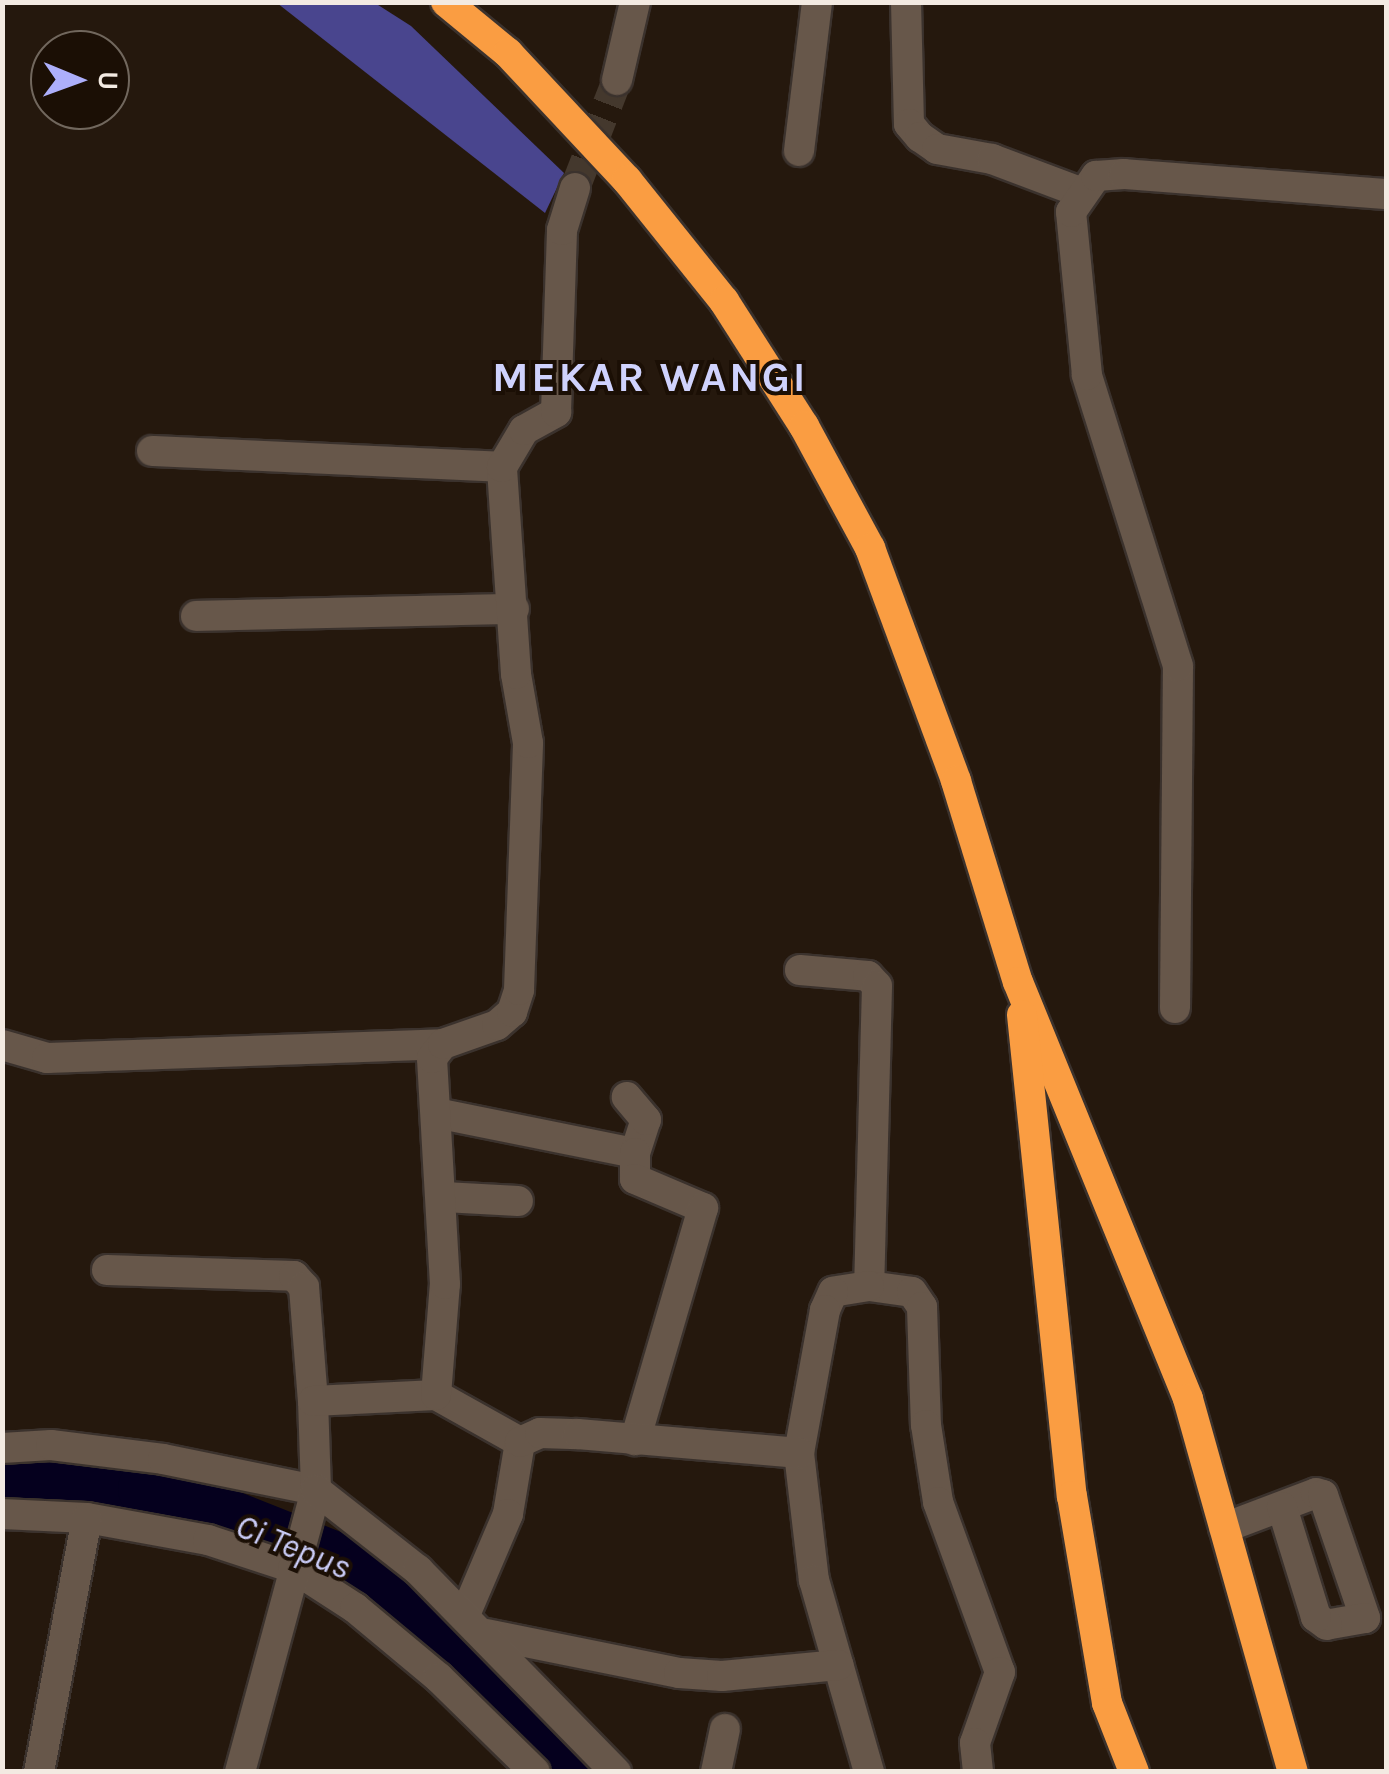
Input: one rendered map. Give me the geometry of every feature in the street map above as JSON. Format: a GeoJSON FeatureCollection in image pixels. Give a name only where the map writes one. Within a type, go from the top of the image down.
{"type":"FeatureCollection","features":[{"type":"Feature","properties":{"kind":"highway"},"geometry":{"type":"LineString","coordinates":[[446,2],[508,53],[627,180],[724,301],[804,426],[870,548],[956,781],[1018,982],[1188,1399],[1293,1772]]}},
{"type":"Feature","properties":{"kind":"highway"},"geometry":{"type":"LineString","coordinates":[[1018,982],[1072,1496],[1107,1703],[1134,1772]]}},
{"type":"Feature","properties":{"kind":"street"},"geometry":{"type":"LineString","coordinates":[[617,80],[635,2]]}},
{"type":"Feature","properties":{"kind":"street"},"geometry":{"type":"LineString","coordinates":[[799,151],[818,2]]}},
{"type":"Feature","properties":{"kind":"street"},"geometry":{"type":"LineString","coordinates":[[906,2],[909,124],[920,137],[938,149],[992,159],[1080,192]]}},
{"type":"Feature","properties":{"kind":"street"},"geometry":{"type":"LineString","coordinates":[[1175,1008],[1178,666],[1087,375],[1071,212],[1080,192],[1096,176],[1124,174],[1386,194]]}},
{"type":"Feature","properties":{"kind":"street"},"geometry":{"type":"LineString","coordinates":[[2,1045],[47,1058],[443,1044],[498,1025],[512,1012],[525,945],[528,743],[502,467],[524,430],[556,412],[562,230],[576,188]]}},
{"type":"Feature","properties":{"kind":"street"},"geometry":{"type":"LineString","coordinates":[[152,451],[502,467]]}},
{"type":"Feature","properties":{"kind":"street"},"geometry":{"type":"LineString","coordinates":[[196,616],[514,609]]}},
{"type":"Feature","properties":{"kind":"street"},"geometry":{"type":"LineString","coordinates":[[800,970],[868,976],[879,994],[869,1286]]}},
{"type":"Feature","properties":{"kind":"street"},"geometry":{"type":"LineString","coordinates":[[436,1395],[444,1197],[432,1058],[443,1044]]}},
{"type":"Feature","properties":{"kind":"street"},"geometry":{"type":"LineString","coordinates":[[627,1096],[646,1120],[635,1153],[635,1179],[704,1208],[635,1440]]}},
{"type":"Feature","properties":{"kind":"street"},"geometry":{"type":"LineString","coordinates":[[436,1113],[635,1153]]}},
{"type":"Feature","properties":{"kind":"street"},"geometry":{"type":"LineString","coordinates":[[444,1197],[518,1201]]}},
{"type":"Feature","properties":{"kind":"street"},"geometry":{"type":"LineString","coordinates":[[107,1270],[294,1276],[304,1288],[314,1496],[240,1772]]}},
{"type":"Feature","properties":{"kind":"street"},"geometry":{"type":"LineString","coordinates":[[869,1772],[814,1580],[799,1453],[824,1310],[834,1292],[869,1286],[912,1292],[922,1307],[926,1425],[938,1502],[1000,1672],[975,1744],[978,1772]]}},
{"type":"Feature","properties":{"kind":"street"},"geometry":{"type":"LineString","coordinates":[[312,1401],[436,1395],[520,1442]]}},
{"type":"Feature","properties":{"kind":"street"},"geometry":{"type":"LineString","coordinates":[[520,1442],[540,1433],[799,1453]]}},
{"type":"Feature","properties":{"kind":"street"},"geometry":{"type":"LineString","coordinates":[[475,1624],[508,1514],[520,1442]]}},
{"type":"Feature","properties":{"kind":"street"},"geometry":{"type":"LineString","coordinates":[[2,1448],[50,1445],[163,1458],[314,1496],[475,1624],[616,1772]]}},
{"type":"Feature","properties":{"kind":"street"},"geometry":{"type":"LineString","coordinates":[[1224,1528],[1282,1507]]}},
{"type":"Feature","properties":{"kind":"street"},"geometry":{"type":"LineString","coordinates":[[2,1514],[87,1518],[296,1559],[397,1642],[535,1772]]}},
{"type":"Feature","properties":{"kind":"street"},"geometry":{"type":"LineString","coordinates":[[39,1772],[87,1518]]}},
{"type":"Feature","properties":{"kind":"street"},"geometry":{"type":"LineString","coordinates":[[475,1624],[679,1673],[722,1676],[838,1665]]}},
{"type":"Feature","properties":{"kind":"street"},"geometry":{"type":"LineString","coordinates":[[716,1772],[725,1730]]}},
{"type":"Feature","properties":{"kind":"shaded area"},"geometry":{"type":"Polygon","coordinates":[[[277,3],[375,3],[411,26],[564,173],[545,213],[277,3]]]}},
{"type":"Feature","properties":{"kind":"waterway","name":"Ci Tepus"},"geometry":{"type":"LineString","coordinates":[[2,1482],[149,1489],[365,1575],[572,1772]]}},
{"type":"Feature","properties":{"kind":"tunnel"},"geometry":{"type":"LineString","coordinates":[[575,188],[617,80]]}},
{"type":"Feature","properties":{"kind":"district","name":"MEKAR WANGI"},"geometry":{"type":"Point","coordinates":[650,377]}}]}
